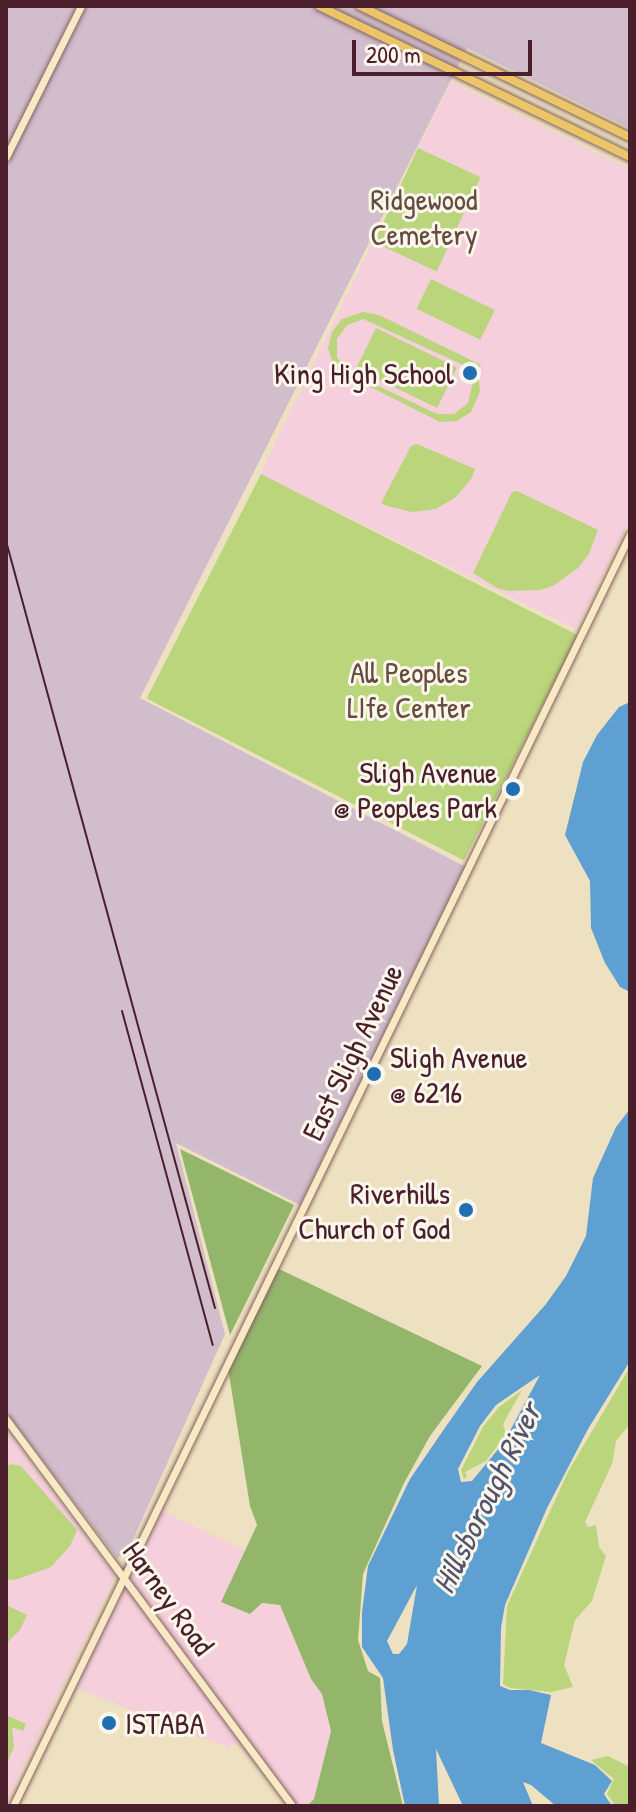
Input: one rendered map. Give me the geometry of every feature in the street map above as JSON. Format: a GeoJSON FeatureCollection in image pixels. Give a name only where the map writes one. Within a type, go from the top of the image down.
{"type":"FeatureCollection","features":[{"type":"Feature","properties":{"kind":"main road"},"geometry":{"type":"LineString","coordinates":[[319,6],[630,157]]}},
{"type":"Feature","properties":{"kind":"main road"},"geometry":{"type":"LineString","coordinates":[[360,6],[630,137]]}},
{"type":"Feature","properties":{"kind":"main road"},"geometry":{"type":"LineString","coordinates":[[599,142],[608,126]]}},
{"type":"Feature","properties":{"kind":"street"},"geometry":{"type":"LineString","coordinates":[[6,157],[81,6]]}},
{"type":"Feature","properties":{"kind":"street","name":"East Sligh Avenue"},"geometry":{"type":"LineString","coordinates":[[13,1806],[630,534]]}},
{"type":"Feature","properties":{"kind":"street","name":"Harney Road"},"geometry":{"type":"LineString","coordinates":[[6,1419],[292,1806]]}},
{"type":"Feature","properties":{"kind":"shaded area"},"geometry":{"type":"Polygon","coordinates":[[[6,6],[630,6],[630,128],[467,48],[140,698],[466,867],[300,1205],[176,1143],[225,1334],[127,1553],[117,1558],[6,1412],[6,6]]]}},
{"type":"Feature","properties":{"kind":"shaded area","name":"King High School"},"geometry":{"type":"Polygon","coordinates":[[[451,82],[630,169],[630,519],[576,629],[260,474],[373,242],[436,270],[480,177],[418,148],[451,82]]]}},
{"type":"Feature","properties":{"kind":"shaded area"},"geometry":{"type":"Polygon","coordinates":[[[6,1430],[115,1576],[6,1804],[6,1430]]]}},
{"type":"Feature","properties":{"kind":"shaded area"},"geometry":{"type":"Polygon","coordinates":[[[161,1510],[245,1551],[221,1602],[280,1605],[311,1679],[322,1694],[331,1731],[314,1799],[307,1806],[296,1806],[127,1577],[161,1510]]]}},
{"type":"Feature","properties":{"kind":"shaded area"},"geometry":{"type":"Polygon","coordinates":[[[124,1584],[276,1790],[237,1743],[228,1748],[78,1689],[69,1698],[124,1584]]]}},
{"type":"Feature","properties":{"kind":"green space","name":"Ridgewood Cemetery"},"geometry":{"type":"Polygon","coordinates":[[[418,148],[481,177],[437,271],[374,242],[418,148]]]}},
{"type":"Feature","properties":{"kind":"green space"},"geometry":{"type":"Polygon","coordinates":[[[431,279],[495,310],[480,340],[417,309],[431,279]]]}},
{"type":"Feature","properties":{"kind":"green space"},"geometry":{"type":"Polygon","coordinates":[[[363,312],[379,315],[481,365],[478,372],[480,392],[471,412],[457,421],[440,422],[335,369],[328,348],[332,332],[342,319],[363,312]],[[363,319],[347,325],[337,339],[337,357],[347,371],[437,414],[454,414],[468,403],[473,382],[461,364],[363,319]]]}},
{"type":"Feature","properties":{"kind":"green space"},"geometry":{"type":"Polygon","coordinates":[[[376,328],[457,367],[437,408],[356,368],[376,328]]]}},
{"type":"Feature","properties":{"kind":"green space"},"geometry":{"type":"Polygon","coordinates":[[[417,444],[475,469],[471,479],[456,497],[436,509],[412,512],[381,503],[411,446],[417,444]]]}},
{"type":"Feature","properties":{"kind":"green space","name":"All Peoples LIfe Center"},"geometry":{"type":"Polygon","coordinates":[[[261,474],[578,636],[464,860],[147,699],[261,474]]]}},
{"type":"Feature","properties":{"kind":"green space"},"geometry":{"type":"Polygon","coordinates":[[[517,491],[598,530],[589,554],[578,568],[553,586],[540,590],[509,591],[497,588],[473,573],[512,492],[517,491]]]}},
{"type":"Feature","properties":{"kind":"green space"},"geometry":{"type":"Polygon","coordinates":[[[180,1149],[294,1205],[230,1335],[180,1149]]]}},
{"type":"Feature","properties":{"kind":"green space"},"geometry":{"type":"Polygon","coordinates":[[[277,1268],[482,1366],[430,1436],[404,1483],[363,1574],[358,1640],[368,1671],[380,1678],[382,1721],[403,1806],[307,1806],[314,1799],[331,1731],[322,1694],[311,1679],[280,1605],[262,1603],[250,1614],[221,1602],[257,1525],[250,1506],[228,1368],[277,1268]]]}},
{"type":"Feature","properties":{"kind":"green space"},"geometry":{"type":"Polygon","coordinates":[[[630,1367],[630,1424],[616,1441],[612,1464],[585,1522],[588,1527],[596,1525],[599,1547],[606,1556],[592,1601],[575,1620],[564,1665],[573,1687],[551,1692],[510,1688],[503,1684],[507,1606],[568,1472],[630,1367]]]}},
{"type":"Feature","properties":{"kind":"green space"},"geometry":{"type":"Polygon","coordinates":[[[522,1390],[503,1424],[506,1434],[486,1461],[465,1472],[467,1477],[464,1479],[461,1470],[483,1427],[499,1407],[522,1390]]]}},
{"type":"Feature","properties":{"kind":"green space"},"geometry":{"type":"Polygon","coordinates":[[[10,1464],[21,1466],[77,1530],[70,1546],[51,1567],[15,1580],[6,1579],[6,1467],[10,1464]]]}},
{"type":"Feature","properties":{"kind":"green space"},"geometry":{"type":"Polygon","coordinates":[[[6,1605],[27,1615],[20,1630],[6,1644],[6,1605]]]}},
{"type":"Feature","properties":{"kind":"green space"},"geometry":{"type":"Polygon","coordinates":[[[6,1715],[26,1724],[23,1731],[12,1727],[14,1747],[6,1765],[6,1715]]]}},
{"type":"Feature","properties":{"kind":"green space"},"geometry":{"type":"Polygon","coordinates":[[[608,1756],[630,1767],[630,1806],[616,1806],[607,1794],[614,1779],[591,1760],[608,1756]]]}},
{"type":"Feature","properties":{"kind":"water"},"geometry":{"type":"Polygon","coordinates":[[[630,702],[630,992],[620,987],[605,963],[591,928],[590,881],[565,835],[583,762],[597,735],[619,707],[630,702]]]}},
{"type":"Feature","properties":{"kind":"water","name":"Hillsborough River"},"geometry":{"type":"Polygon","coordinates":[[[630,1109],[630,1361],[588,1429],[547,1508],[505,1605],[501,1628],[500,1686],[551,1695],[541,1743],[595,1765],[612,1781],[604,1794],[612,1806],[556,1806],[523,1782],[533,1806],[463,1806],[436,1749],[439,1806],[405,1806],[383,1678],[362,1647],[362,1612],[368,1566],[410,1479],[440,1435],[477,1382],[546,1304],[566,1276],[586,1236],[593,1178],[616,1127],[630,1109]],[[540,1375],[496,1405],[480,1426],[458,1469],[461,1482],[472,1481],[504,1442],[540,1375]],[[417,1585],[387,1641],[393,1654],[399,1654],[407,1644],[417,1585]]]}},
{"type":"Feature","properties":{"kind":"railway"},"geometry":{"type":"LineString","coordinates":[[6,541],[215,1308]]}},
{"type":"Feature","properties":{"kind":"railway"},"geometry":{"type":"LineString","coordinates":[[122,1011],[213,1345]]}},
{"type":"Feature","properties":{"kind":"place","name":"King High School"},"geometry":{"type":"Point","coordinates":[470,373]}},
{"type":"Feature","properties":{"kind":"place","name":"Sligh Avenue @ Peoples Park"},"geometry":{"type":"Point","coordinates":[513,789]}},
{"type":"Feature","properties":{"kind":"place","name":"Sligh Avenue @ 6216"},"geometry":{"type":"Point","coordinates":[374,1074]}},
{"type":"Feature","properties":{"kind":"place","name":"Riverhills Church of God"},"geometry":{"type":"Point","coordinates":[466,1210]}},
{"type":"Feature","properties":{"kind":"place","name":"ISTABA"},"geometry":{"type":"Point","coordinates":[109,1723]}}]}
